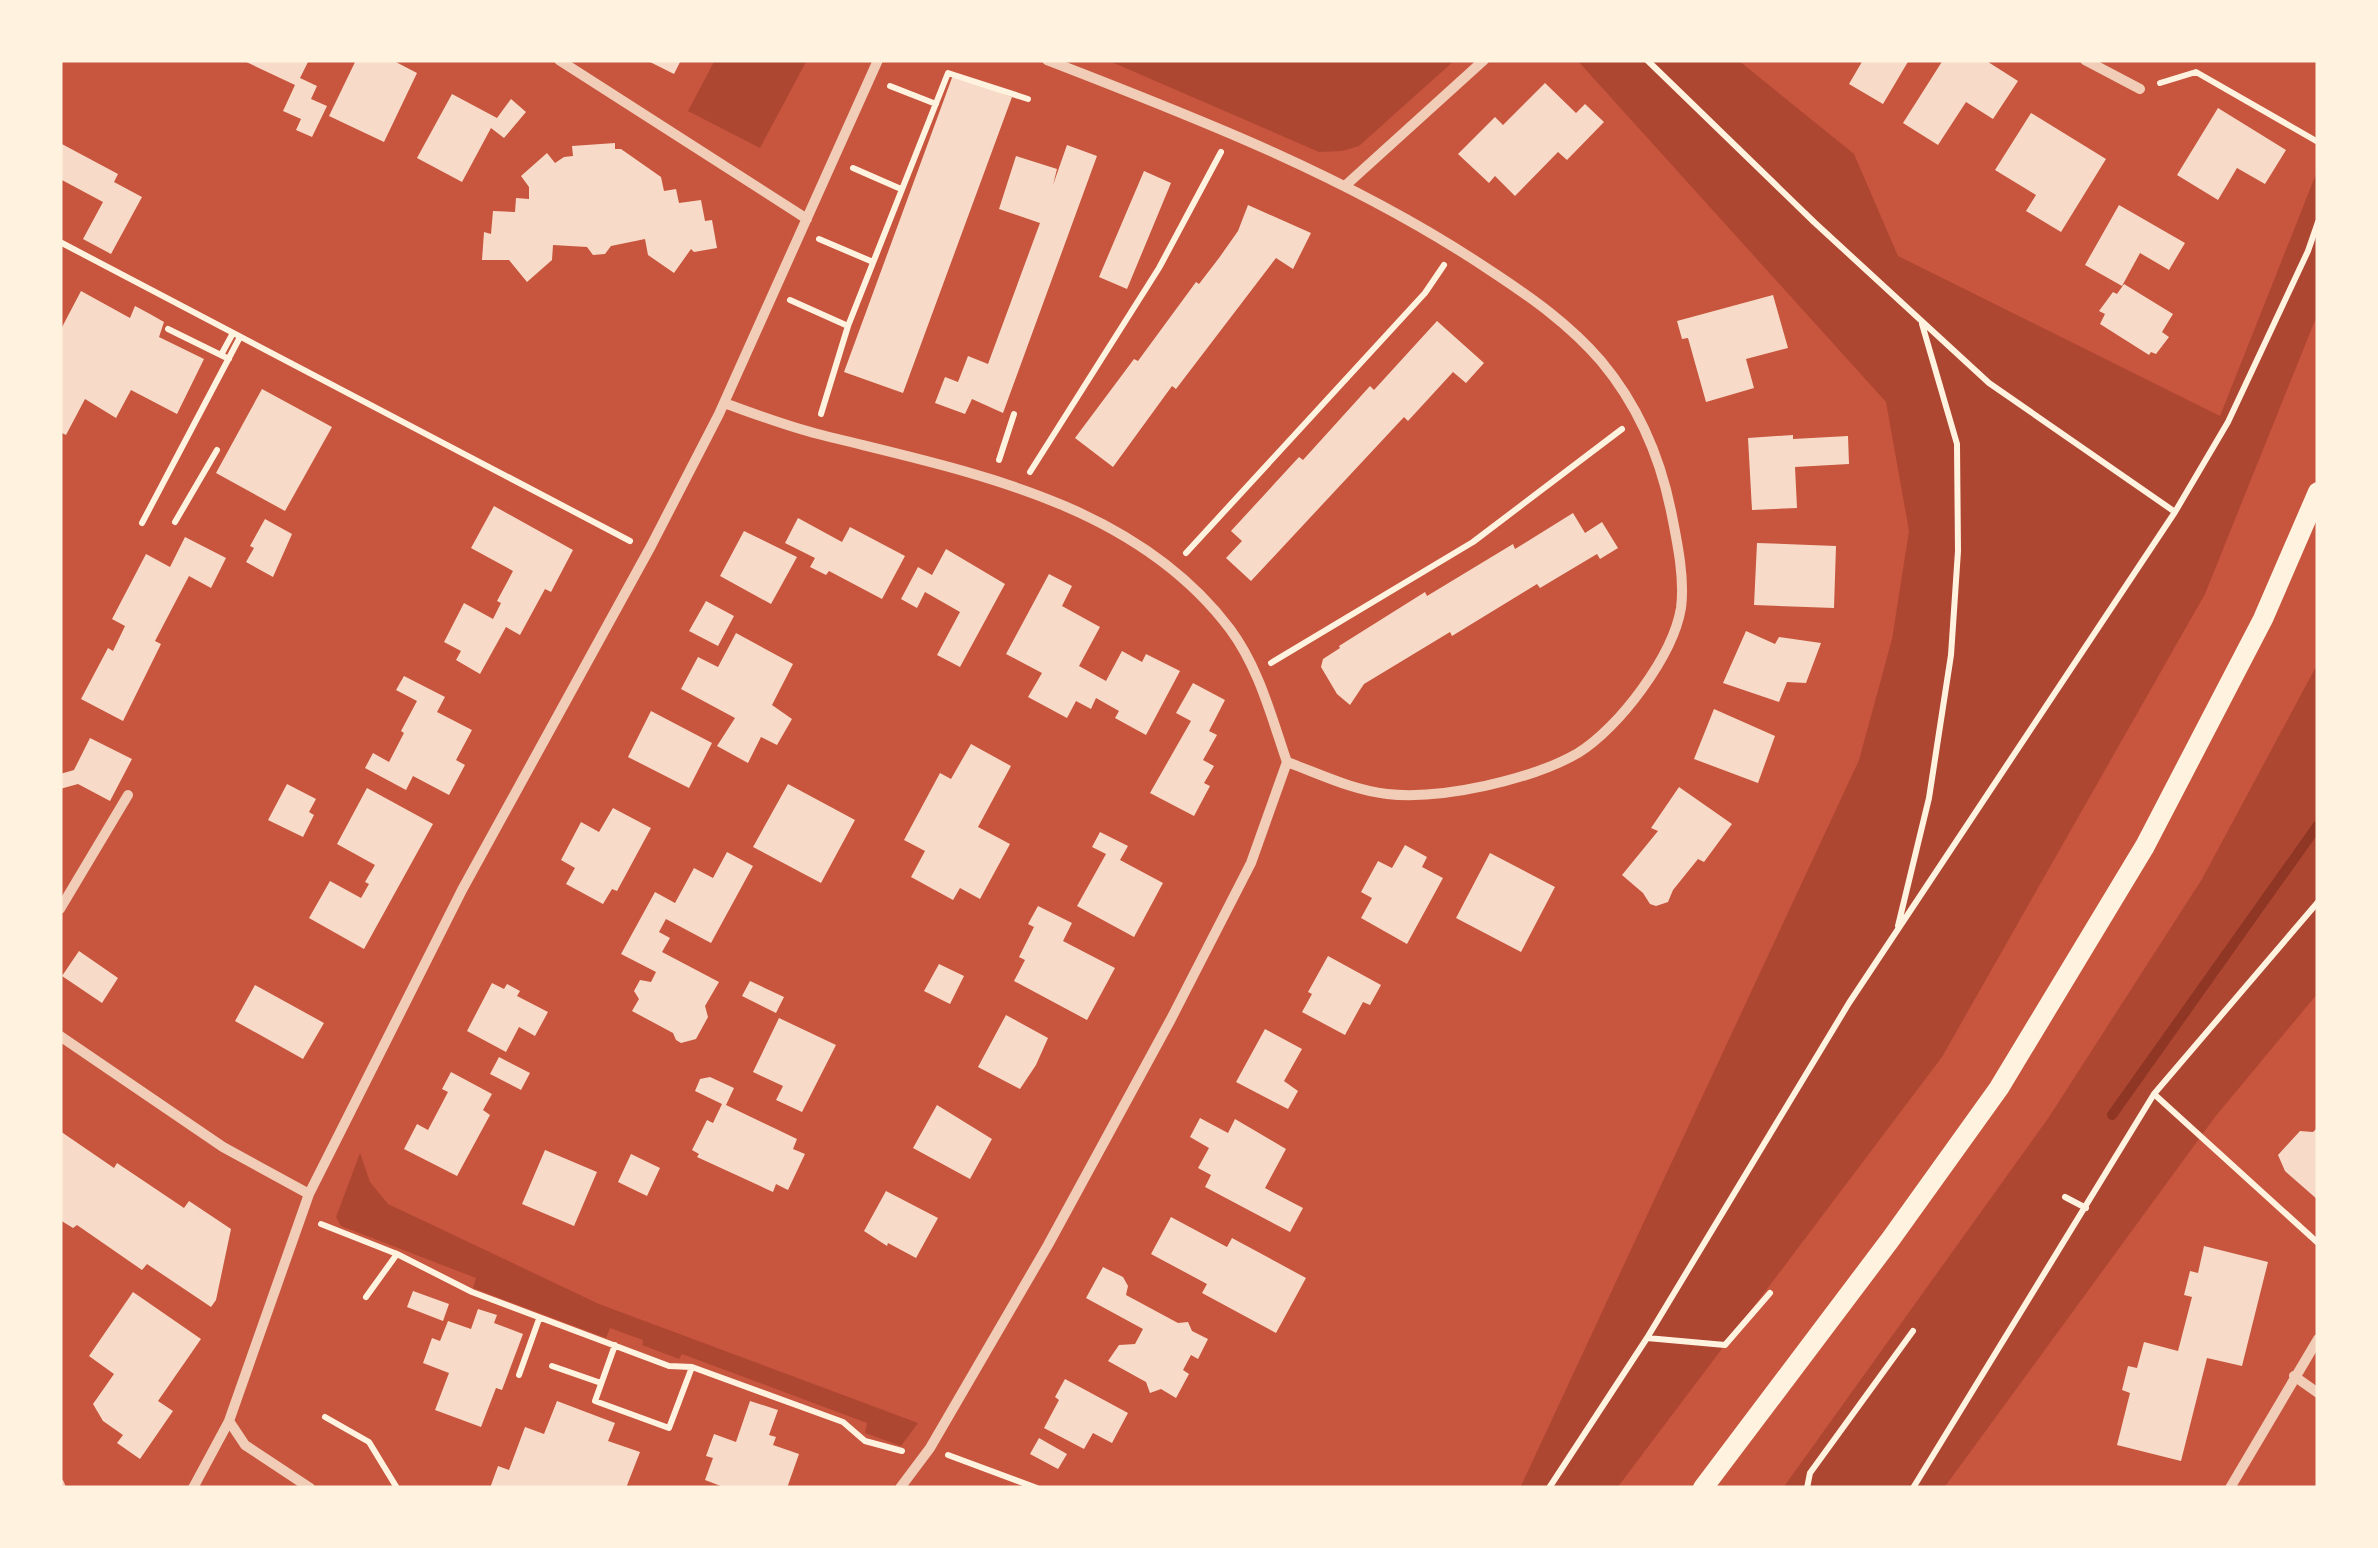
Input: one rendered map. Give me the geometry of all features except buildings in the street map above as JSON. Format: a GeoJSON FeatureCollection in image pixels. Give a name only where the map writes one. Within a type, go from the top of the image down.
{"type":"FeatureCollection","features":[{"type":"Feature","properties":{"kind":"main road"},"geometry":{"type":"LineString","coordinates":[[1704,1488],[1999,1088],[2144,846],[2263,619],[2318,492]]}},
{"type":"Feature","properties":{"kind":"street"},"geometry":{"type":"LineString","coordinates":[[559,60],[806,220]]}},
{"type":"Feature","properties":{"kind":"street"},"geometry":{"type":"LineString","coordinates":[[194,1488],[230,1421],[309,1194],[462,890],[724,403],[878,60]]}},
{"type":"Feature","properties":{"kind":"street"},"geometry":{"type":"LineString","coordinates":[[1047,60],[1231,134],[1346,186],[1456,248],[1558,316],[1603,364],[1639,416],[1664,479],[1678,546],[1681,608],[1664,661],[1626,710],[1579,752],[1527,774],[1479,788],[1392,795],[1360,790],[1287,762]]}},
{"type":"Feature","properties":{"kind":"street"},"geometry":{"type":"LineString","coordinates":[[1346,186],[1484,60]]}},
{"type":"Feature","properties":{"kind":"street"},"geometry":{"type":"LineString","coordinates":[[2086,60],[2140,89]]}},
{"type":"Feature","properties":{"kind":"street"},"geometry":{"type":"LineString","coordinates":[[724,403],[814,434],[905,454],[992,480],[1111,526],[1173,570],[1229,628],[1256,672],[1287,762],[1251,863],[1171,1019],[1048,1245],[930,1448],[900,1488]]}},
{"type":"Feature","properties":{"kind":"street"},"geometry":{"type":"LineString","coordinates":[[60,909],[128,795]]}},
{"type":"Feature","properties":{"kind":"street"},"geometry":{"type":"LineString","coordinates":[[60,1036],[223,1147],[309,1194]]}},
{"type":"Feature","properties":{"kind":"street"},"geometry":{"type":"LineString","coordinates":[[2230,1488],[2318,1339]]}},
{"type":"Feature","properties":{"kind":"street"},"geometry":{"type":"LineString","coordinates":[[2294,1376],[2318,1393]]}},
{"type":"Feature","properties":{"kind":"street"},"geometry":{"type":"LineString","coordinates":[[230,1421],[246,1445],[310,1488]]}},
{"type":"Feature","properties":{"kind":"path"},"geometry":{"type":"LineString","coordinates":[[1647,60],[1989,383],[2175,512]]}},
{"type":"Feature","properties":{"kind":"path"},"geometry":{"type":"LineString","coordinates":[[2140,89],[2196,72],[2318,142]]}},
{"type":"Feature","properties":{"kind":"path"},"geometry":{"type":"LineString","coordinates":[[814,434],[848,326],[948,73],[1028,99]]}},
{"type":"Feature","properties":{"kind":"path"},"geometry":{"type":"LineString","coordinates":[[900,90],[936,104]]}},
{"type":"Feature","properties":{"kind":"path"},"geometry":{"type":"LineString","coordinates":[[1020,489],[1159,268],[1231,134]]}},
{"type":"Feature","properties":{"kind":"path"},"geometry":{"type":"LineString","coordinates":[[834,160],[902,190]]}},
{"type":"Feature","properties":{"kind":"path"},"geometry":{"type":"LineString","coordinates":[[1549,1488],[1648,1338],[1849,1003],[2175,512],[2228,422],[2318,222]]}},
{"type":"Feature","properties":{"kind":"path"},"geometry":{"type":"LineString","coordinates":[[801,231],[873,262]]}},
{"type":"Feature","properties":{"kind":"path"},"geometry":{"type":"LineString","coordinates":[[61,241],[624,540],[650,546]]}},
{"type":"Feature","properties":{"kind":"path"},"geometry":{"type":"LineString","coordinates":[[1173,570],[1425,293],[1456,248]]}},
{"type":"Feature","properties":{"kind":"path"},"geometry":{"type":"LineString","coordinates":[[773,293],[848,326]]}},
{"type":"Feature","properties":{"kind":"path"},"geometry":{"type":"LineString","coordinates":[[1896,932],[1929,798],[1951,655],[1958,552],[1956,444],[1920,320]]}},
{"type":"Feature","properties":{"kind":"path"},"geometry":{"type":"LineString","coordinates":[[168,329],[225,357]]}},
{"type":"Feature","properties":{"kind":"path"},"geometry":{"type":"LineString","coordinates":[[142,523],[236,335]]}},
{"type":"Feature","properties":{"kind":"path"},"geometry":{"type":"LineString","coordinates":[[992,480],[1014,414]]}},
{"type":"Feature","properties":{"kind":"path"},"geometry":{"type":"LineString","coordinates":[[1256,672],[1473,542],[1639,416]]}},
{"type":"Feature","properties":{"kind":"path"},"geometry":{"type":"LineString","coordinates":[[175,522],[217,450]]}},
{"type":"Feature","properties":{"kind":"path"},"geometry":{"type":"LineString","coordinates":[[1913,1488],[2154,1094],[2318,902]]}},
{"type":"Feature","properties":{"kind":"path"},"geometry":{"type":"LineString","coordinates":[[2154,1094],[2318,1243]]}},
{"type":"Feature","properties":{"kind":"path"},"geometry":{"type":"LineString","coordinates":[[2065,1196],[2086,1208]]}},
{"type":"Feature","properties":{"kind":"path"},"geometry":{"type":"LineString","coordinates":[[302,1216],[398,1254],[472,1292],[538,1319],[669,1366],[692,1368],[842,1422],[865,1441],[898,1452],[930,1448],[1037,1488]]}},
{"type":"Feature","properties":{"kind":"path"},"geometry":{"type":"LineString","coordinates":[[366,1297],[398,1254]]}},
{"type":"Feature","properties":{"kind":"path"},"geometry":{"type":"LineString","coordinates":[[1648,1338],[1724,1345],[1770,1292]]}},
{"type":"Feature","properties":{"kind":"path"},"geometry":{"type":"LineString","coordinates":[[519,1374],[538,1319]]}},
{"type":"Feature","properties":{"kind":"path"},"geometry":{"type":"LineString","coordinates":[[1807,1488],[1810,1474],[1912,1330]]}},
{"type":"Feature","properties":{"kind":"path"},"geometry":{"type":"LineString","coordinates":[[615,1345],[595,1401],[669,1428],[692,1368]]}},
{"type":"Feature","properties":{"kind":"path"},"geometry":{"type":"LineString","coordinates":[[552,1366],[601,1383]]}},
{"type":"Feature","properties":{"kind":"path"},"geometry":{"type":"LineString","coordinates":[[325,1417],[370,1442],[397,1488]]}},
{"type":"Feature","properties":{"kind":"shaded area"},"geometry":{"type":"Polygon","coordinates":[[[715,60],[807,60],[760,148],[688,111],[715,60]]]}},
{"type":"Feature","properties":{"kind":"shaded area"},"geometry":{"type":"Polygon","coordinates":[[[1107,60],[1455,60],[1359,146],[1319,152],[1107,60]]]}},
{"type":"Feature","properties":{"kind":"shaded area"},"geometry":{"type":"Polygon","coordinates":[[[1577,60],[1738,60],[1854,154],[1898,256],[2220,416],[2318,169],[2318,313],[2205,594],[1942,1057],[1617,1488],[1520,1488],[1859,760],[1892,639],[1909,531],[1886,402],[1577,60]]]}},
{"type":"Feature","properties":{"kind":"shaded area"},"geometry":{"type":"Polygon","coordinates":[[[2318,663],[2318,993],[2215,1117],[1944,1488],[1783,1488],[2049,1117],[2202,879],[2318,663]]]}},
{"type":"Feature","properties":{"kind":"shaded area"},"geometry":{"type":"Polygon","coordinates":[[[360,1153],[370,1182],[388,1204],[599,1304],[918,1423],[901,1446],[865,1433],[867,1423],[682,1354],[679,1359],[610,1328],[606,1338],[473,1288],[476,1278],[341,1226],[336,1217],[360,1153]]]}},
{"type":"Feature","properties":{"kind":"waterway"},"geometry":{"type":"LineString","coordinates":[[2112,1115],[2318,825]]}}]}
